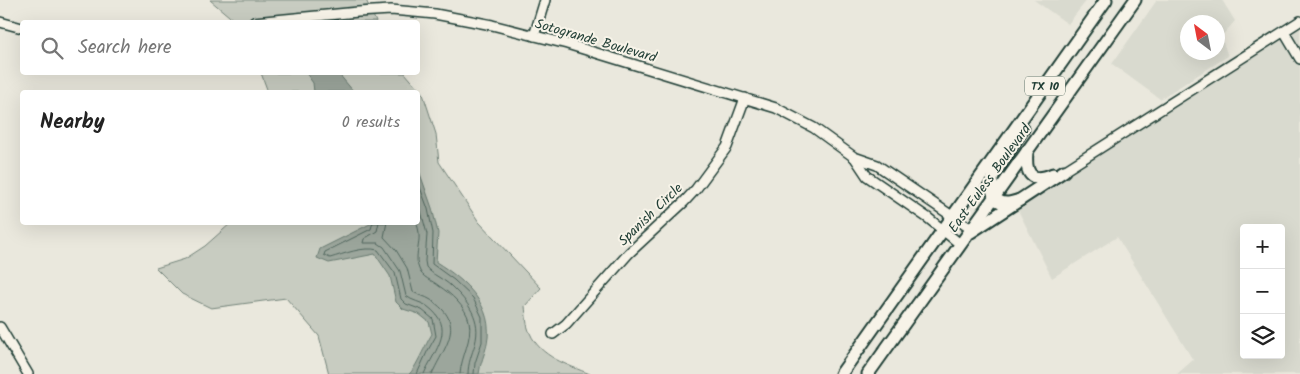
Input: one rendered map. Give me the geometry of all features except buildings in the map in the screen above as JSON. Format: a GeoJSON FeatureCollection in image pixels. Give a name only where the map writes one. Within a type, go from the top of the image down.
{"type":"FeatureCollection","features":[{"type":"Feature","properties":{"kind":"main road","name":"East Euless Boulevard"},"geometry":{"type":"LineString","coordinates":[[841,374],[1106,0]]}},
{"type":"Feature","properties":{"kind":"main road","name":"East Euless Boulevard"},"geometry":{"type":"LineString","coordinates":[[868,374],[1133,1]]}},
{"type":"Feature","properties":{"kind":"main road"},"geometry":{"type":"LineString","coordinates":[[1020,200],[1006,204],[994,196],[991,184],[993,176],[1024,128],[1035,100]]}},
{"type":"Feature","properties":{"kind":"main road"},"geometry":{"type":"LineString","coordinates":[[1027,150],[1026,169],[1031,176],[1044,178],[1064,171]]}},
{"type":"Feature","properties":{"kind":"main road"},"geometry":{"type":"LineString","coordinates":[[965,236],[1064,171]]}},
{"type":"Feature","properties":{"kind":"street"},"geometry":{"type":"LineString","coordinates":[[534,36],[545,0]]}},
{"type":"Feature","properties":{"kind":"street","name":"Sotogrande Boulevard"},"geometry":{"type":"LineString","coordinates":[[278,20],[391,10],[428,13],[494,25],[567,44],[745,98],[776,108],[814,128],[854,157],[877,165],[952,216],[965,236]]}},
{"type":"Feature","properties":{"kind":"street"},"geometry":{"type":"LineString","coordinates":[[1064,171],[1300,21]]}},
{"type":"Feature","properties":{"kind":"street"},"geometry":{"type":"LineString","coordinates":[[0,22],[20,27]]}},
{"type":"Feature","properties":{"kind":"street"},"geometry":{"type":"LineString","coordinates":[[1284,32],[1300,59]]}},
{"type":"Feature","properties":{"kind":"street","name":"Spanish Circle"},"geometry":{"type":"LineString","coordinates":[[553,334],[566,324],[628,253],[696,189],[727,147],[745,98]]}},
{"type":"Feature","properties":{"kind":"street","name":"Sotogrande Boulevard"},"geometry":{"type":"LineString","coordinates":[[854,157],[868,176],[943,230],[965,236]]}},
{"type":"Feature","properties":{"kind":"street"},"geometry":{"type":"LineString","coordinates":[[0,327],[28,374]]}},
{"type":"Feature","properties":{"kind":"shaded area"},"geometry":{"type":"Polygon","coordinates":[[[210,0],[366,0],[375,20],[234,20],[210,0]]]}},
{"type":"Feature","properties":{"kind":"shaded area"},"geometry":{"type":"Polygon","coordinates":[[[1034,0],[1087,0],[1068,24],[1034,0]]]}},
{"type":"Feature","properties":{"kind":"shaded area"},"geometry":{"type":"Polygon","coordinates":[[[1157,0],[1222,0],[1235,21],[1225,32],[1225,15],[1180,15],[1180,60],[1222,60],[1160,99],[1112,64],[1157,0]]]}},
{"type":"Feature","properties":{"kind":"shaded area"},"geometry":{"type":"Polygon","coordinates":[[[1300,27],[1300,374],[1177,374],[1193,360],[1117,237],[1052,278],[1017,208],[1300,27]]]}},
{"type":"Feature","properties":{"kind":"shaded area"},"geometry":{"type":"Polygon","coordinates":[[[262,75],[407,75],[420,90],[267,90],[262,75]]]}},
{"type":"Feature","properties":{"kind":"shaded area"},"geometry":{"type":"Polygon","coordinates":[[[420,90],[423,94],[436,134],[439,162],[479,222],[541,288],[525,306],[526,320],[530,333],[540,348],[548,354],[590,374],[329,374],[319,336],[286,298],[211,308],[182,294],[156,268],[185,259],[205,246],[229,225],[420,225],[420,90]]]}},
{"type":"Feature","properties":{"kind":"water"},"geometry":{"type":"Polygon","coordinates":[[[307,75],[340,75],[352,90],[314,90],[313,83],[307,75]]]}},
{"type":"Feature","properties":{"kind":"water"},"geometry":{"type":"Polygon","coordinates":[[[420,174],[432,208],[438,233],[436,262],[467,286],[482,306],[486,318],[488,330],[487,344],[479,374],[409,374],[432,334],[429,322],[419,314],[403,309],[396,302],[390,276],[375,254],[329,263],[317,258],[320,249],[368,225],[420,225],[420,174]]]}}]}
